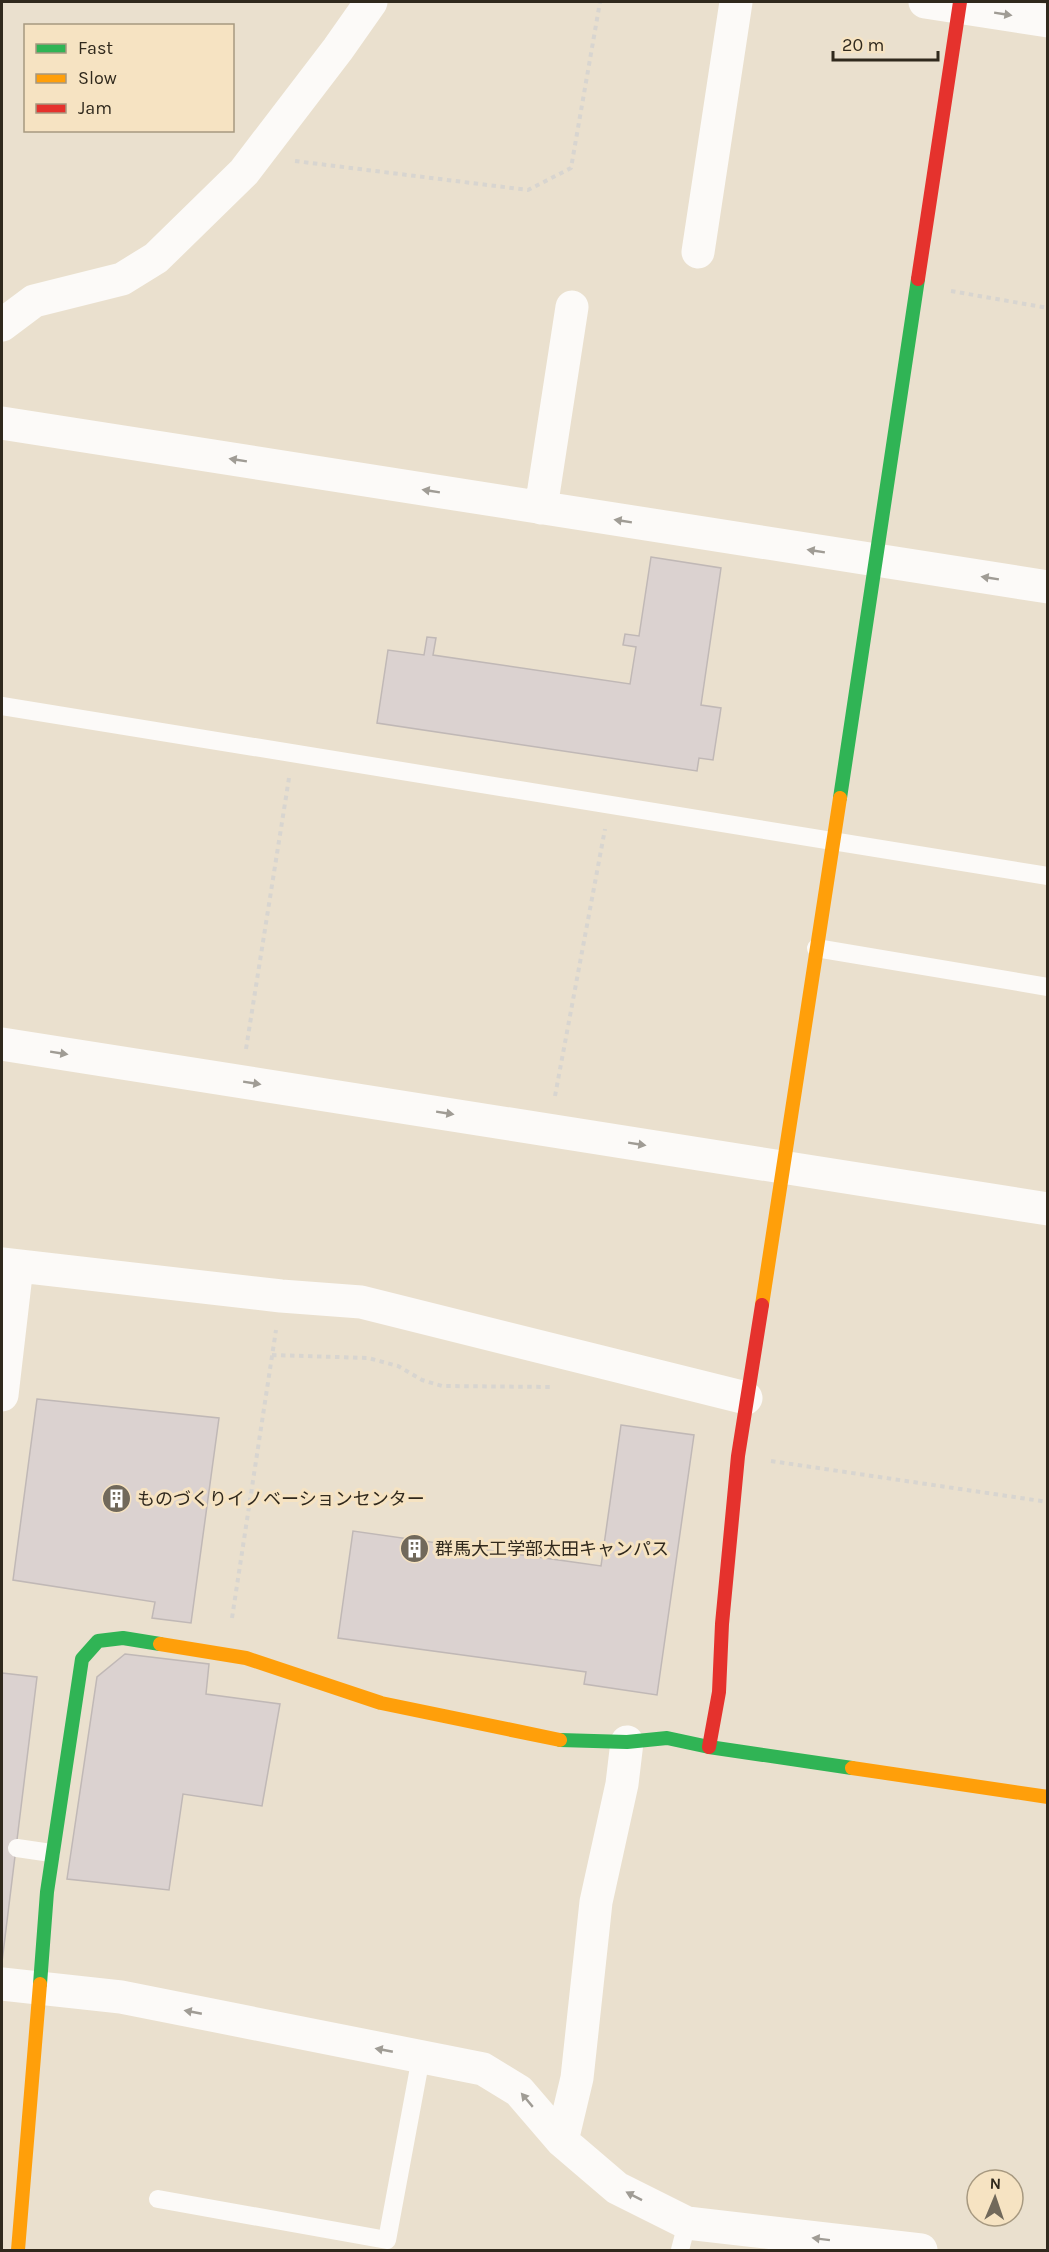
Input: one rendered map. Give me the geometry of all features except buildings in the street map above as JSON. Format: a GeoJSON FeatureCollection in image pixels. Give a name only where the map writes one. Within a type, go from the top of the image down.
{"type":"FeatureCollection","features":[{"type":"Feature","properties":{"kind":"street"},"geometry":{"type":"LineString","coordinates":[[2,325],[33,301],[122,279],[156,258],[244,172],[371,2]]}},
{"type":"Feature","properties":{"kind":"street"},"geometry":{"type":"LineString","coordinates":[[698,252],[735,2]]}},
{"type":"Feature","properties":{"kind":"street"},"geometry":{"type":"LineString","coordinates":[[925,2],[959,4],[1047,21]]}},
{"type":"Feature","properties":{"kind":"street"},"geometry":{"type":"LineString","coordinates":[[709,1747],[719,1692],[722,1624],[738,1456],[746,1398],[784,1167],[959,4]]}},
{"type":"Feature","properties":{"kind":"street"},"geometry":{"type":"LineString","coordinates":[[541,508],[572,307]]}},
{"type":"Feature","properties":{"kind":"street"},"geometry":{"type":"LineString","coordinates":[[2,423],[1047,587]]}},
{"type":"Feature","properties":{"kind":"street"},"geometry":{"type":"LineString","coordinates":[[2,1044],[1047,1209]]}},
{"type":"Feature","properties":{"kind":"street"},"geometry":{"type":"LineString","coordinates":[[2,1395],[9,1265],[281,1296],[361,1302],[746,1398]]}},
{"type":"Feature","properties":{"kind":"street"},"geometry":{"type":"LineString","coordinates":[[18,2250],[51,1853],[82,1659],[98,1641],[123,1638],[246,1658],[381,1703],[557,1740],[627,1742],[667,1738],[709,1747],[1047,1797]]}},
{"type":"Feature","properties":{"kind":"street"},"geometry":{"type":"LineString","coordinates":[[562,2141],[577,2078],[596,1902],[622,1784],[627,1742]]}},
{"type":"Feature","properties":{"kind":"street"},"geometry":{"type":"LineString","coordinates":[[2,1984],[38,1990],[121,1997],[483,2069],[519,2091],[562,2141],[617,2188],[683,2237],[921,2250]]}},
{"type":"Feature","properties":{"kind":"lane"},"geometry":{"type":"LineString","coordinates":[[2,706],[1047,876]]}},
{"type":"Feature","properties":{"kind":"lane"},"geometry":{"type":"LineString","coordinates":[[816,948],[1047,987]]}},
{"type":"Feature","properties":{"kind":"lane"},"geometry":{"type":"LineString","coordinates":[[17,1848],[51,1853]]}},
{"type":"Feature","properties":{"kind":"lane"},"geometry":{"type":"LineString","coordinates":[[158,2199],[387,2240],[421,2057]]}},
{"type":"Feature","properties":{"kind":"path"},"geometry":{"type":"LineString","coordinates":[[256,156],[528,190],[571,168],[600,2]]}},
{"type":"Feature","properties":{"kind":"path"},"geometry":{"type":"LineString","coordinates":[[916,285],[1047,308]]}},
{"type":"Feature","properties":{"kind":"path"},"geometry":{"type":"LineString","coordinates":[[241,1081],[293,754]]}},
{"type":"Feature","properties":{"kind":"path"},"geometry":{"type":"LineString","coordinates":[[549,1130],[609,805]]}},
{"type":"Feature","properties":{"kind":"path"},"geometry":{"type":"LineString","coordinates":[[232,1618],[281,1296]]}},
{"type":"Feature","properties":{"kind":"path"},"geometry":{"type":"LineString","coordinates":[[272,1355],[368,1358],[398,1366],[422,1380],[442,1386],[557,1389]]}},
{"type":"Feature","properties":{"kind":"path"},"geometry":{"type":"LineString","coordinates":[[738,1456],[1047,1502]]}},
{"type":"Feature","properties":{"kind":"traffic: fast"},"geometry":{"type":"LineString","coordinates":[[840,798],[918,279]]}},
{"type":"Feature","properties":{"kind":"traffic: fast"},"geometry":{"type":"LineString","coordinates":[[40,1984],[47,1892],[82,1659],[98,1641],[123,1638],[160,1644]]}},
{"type":"Feature","properties":{"kind":"traffic: fast"},"geometry":{"type":"LineString","coordinates":[[560,1740],[627,1742],[667,1738],[709,1747],[852,1768]]}},
{"type":"Feature","properties":{"kind":"traffic: slow"},"geometry":{"type":"LineString","coordinates":[[762,1305],[840,798]]}},
{"type":"Feature","properties":{"kind":"traffic: slow"},"geometry":{"type":"LineString","coordinates":[[160,1644],[246,1658],[381,1703],[560,1740]]}},
{"type":"Feature","properties":{"kind":"traffic: slow"},"geometry":{"type":"LineString","coordinates":[[852,1768],[1048,1797]]}},
{"type":"Feature","properties":{"kind":"traffic: slow"},"geometry":{"type":"LineString","coordinates":[[18,2250],[40,1984]]}},
{"type":"Feature","properties":{"kind":"traffic: jam"},"geometry":{"type":"LineString","coordinates":[[918,279],[960,2]]}},
{"type":"Feature","properties":{"kind":"traffic: jam"},"geometry":{"type":"LineString","coordinates":[[709,1747],[719,1692],[722,1624],[738,1456],[762,1305]]}},
{"type":"Feature","properties":{"kind":"place","name":"ものづくりイノベーションセンター"},"geometry":{"type":"Point","coordinates":[116,1499]}},
{"type":"Feature","properties":{"kind":"place","name":"群馬大工学部太田キャンパス"},"geometry":{"type":"Point","coordinates":[414,1549]}}]}
